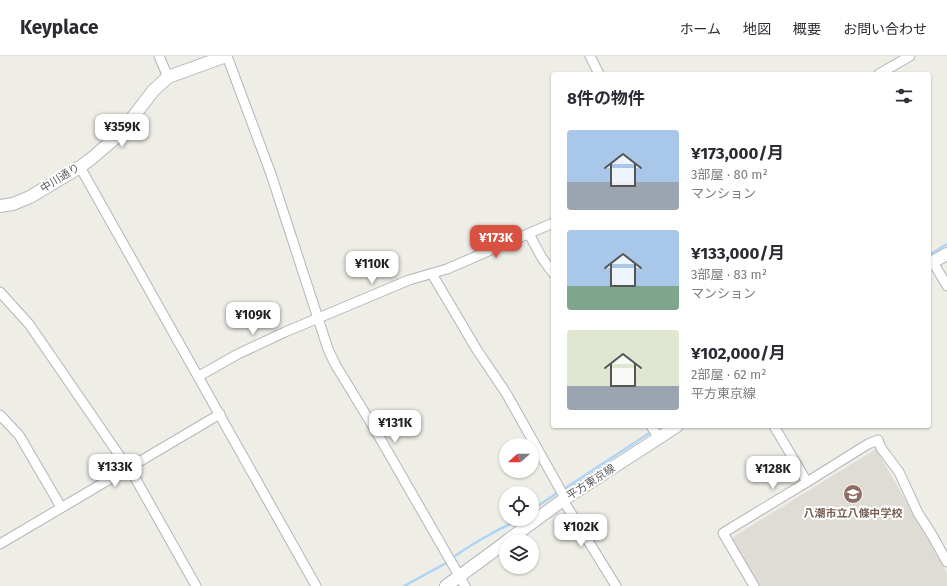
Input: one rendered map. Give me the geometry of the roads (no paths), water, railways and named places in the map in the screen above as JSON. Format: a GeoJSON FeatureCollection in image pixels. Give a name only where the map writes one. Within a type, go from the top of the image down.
{"type":"FeatureCollection","features":[{"type":"Feature","properties":{"kind":"main road","name":"中川通り"},"geometry":{"type":"LineString","coordinates":[[0,206],[13,204],[30,197],[80,167],[120,134],[153,92],[168,77],[226,56]]}},
{"type":"Feature","properties":{"kind":"main road"},"geometry":{"type":"LineString","coordinates":[[931,262],[947,254]]}},
{"type":"Feature","properties":{"kind":"main road","name":"平方東京線"},"geometry":{"type":"LineString","coordinates":[[516,534],[564,499],[674,428]]}},
{"type":"Feature","properties":{"kind":"main road","name":"平方東京線"},"geometry":{"type":"LineString","coordinates":[[446,586],[462,581],[499,547]]}},
{"type":"Feature","properties":{"kind":"street"},"geometry":{"type":"LineString","coordinates":[[159,56],[168,77]]}},
{"type":"Feature","properties":{"kind":"street"},"geometry":{"type":"LineString","coordinates":[[226,56],[271,174],[328,349],[335,364],[377,433],[462,581]]}},
{"type":"Feature","properties":{"kind":"street"},"geometry":{"type":"LineString","coordinates":[[590,56],[598,72]]}},
{"type":"Feature","properties":{"kind":"street"},"geometry":{"type":"LineString","coordinates":[[882,72],[910,56]]}},
{"type":"Feature","properties":{"kind":"street"},"geometry":{"type":"LineString","coordinates":[[80,167],[316,586]]}},
{"type":"Feature","properties":{"kind":"street"},"geometry":{"type":"LineString","coordinates":[[198,376],[238,354],[285,332],[409,280],[432,274],[551,224]]}},
{"type":"Feature","properties":{"kind":"street"},"geometry":{"type":"LineString","coordinates":[[529,234],[542,258],[551,270]]}},
{"type":"Feature","properties":{"kind":"street"},"geometry":{"type":"LineString","coordinates":[[931,264],[947,286]]}},
{"type":"Feature","properties":{"kind":"street"},"geometry":{"type":"LineString","coordinates":[[432,274],[477,350],[506,393],[564,499],[616,586]]}},
{"type":"Feature","properties":{"kind":"street"},"geometry":{"type":"LineString","coordinates":[[0,292],[29,324],[129,467],[196,586]]}},
{"type":"Feature","properties":{"kind":"street"},"geometry":{"type":"LineString","coordinates":[[0,544],[220,414]]}},
{"type":"Feature","properties":{"kind":"street"},"geometry":{"type":"LineString","coordinates":[[0,415],[19,435],[61,507]]}},
{"type":"Feature","properties":{"kind":"street"},"geometry":{"type":"LineString","coordinates":[[652,428],[659,438]]}},
{"type":"Feature","properties":{"kind":"street"},"geometry":{"type":"LineString","coordinates":[[775,428],[808,482]]}},
{"type":"Feature","properties":{"kind":"street"},"geometry":{"type":"LineString","coordinates":[[754,586],[722,533],[808,482],[868,444],[878,440],[881,448],[899,472],[918,513],[947,562]]}},
{"type":"Feature","properties":{"kind":"waterway"},"geometry":{"type":"LineString","coordinates":[[931,254],[947,244]]}},
{"type":"Feature","properties":{"kind":"waterway"},"geometry":{"type":"LineString","coordinates":[[564,489],[651,432]]}},
{"type":"Feature","properties":{"kind":"waterway"},"geometry":{"type":"LineString","coordinates":[[539,505],[557,493]]}},
{"type":"Feature","properties":{"kind":"waterway"},"geometry":{"type":"LineString","coordinates":[[452,558],[481,539],[506,526]]}},
{"type":"Feature","properties":{"kind":"waterway"},"geometry":{"type":"LineString","coordinates":[[404,586],[448,562]]}},
{"type":"Feature","properties":{"kind":"place","name":"八潮市立八條中学校"},"geometry":{"type":"Point","coordinates":[853,494]}}]}
